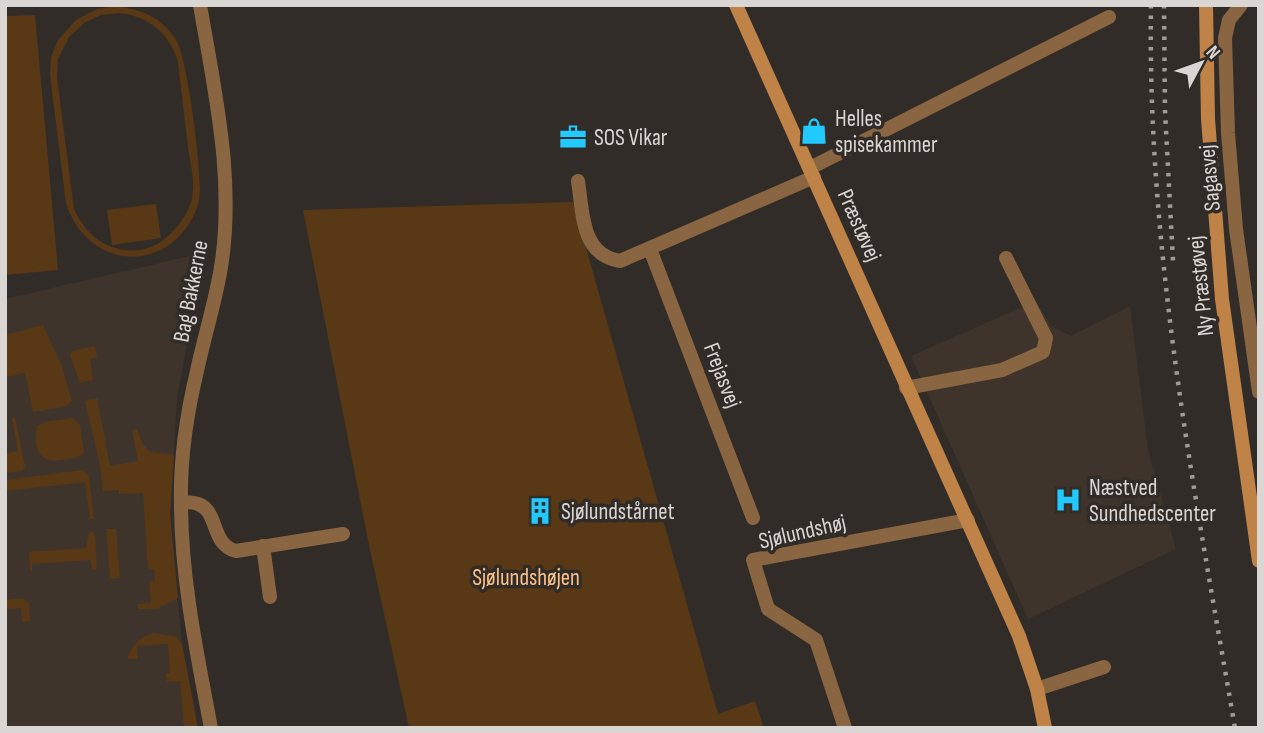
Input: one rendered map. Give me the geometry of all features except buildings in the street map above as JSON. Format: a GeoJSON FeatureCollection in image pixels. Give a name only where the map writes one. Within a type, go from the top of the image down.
{"type":"FeatureCollection","features":[{"type":"Feature","properties":{"kind":"street","name":"Bag Bakkerne"},"geometry":{"type":"LineString","coordinates":[[200,5],[221,133],[225,231],[220,273],[196,373],[188,420],[181,502],[186,573],[211,728]]}},
{"type":"Feature","properties":{"kind":"street","name":"Præstøvej"},"geometry":{"type":"LineString","coordinates":[[736,5],[1019,636],[1037,689],[1045,728]]}},
{"type":"Feature","properties":{"kind":"street","name":"Ny Præstøvej"},"geometry":{"type":"LineString","coordinates":[[1206,5],[1208,119],[1222,299],[1259,561]]}},
{"type":"Feature","properties":{"kind":"street","name":"Sagasvej"},"geometry":{"type":"LineString","coordinates":[[1241,5],[1229,20],[1225,37],[1227,133],[1236,229],[1259,392]]}},
{"type":"Feature","properties":{"kind":"street"},"geometry":{"type":"LineString","coordinates":[[578,181],[585,225],[596,251],[606,259],[620,261],[812,173],[1109,17]]}},
{"type":"Feature","properties":{"kind":"street","name":"Frejasvej"},"geometry":{"type":"LineString","coordinates":[[650,249],[754,518]]}},
{"type":"Feature","properties":{"kind":"street"},"geometry":{"type":"LineString","coordinates":[[906,388],[1002,370],[1043,352],[1046,338],[1006,258]]}},
{"type":"Feature","properties":{"kind":"street"},"geometry":{"type":"LineString","coordinates":[[181,502],[198,504],[206,509],[222,544],[236,551],[343,534]]}},
{"type":"Feature","properties":{"kind":"street","name":"Sjølundshøj"},"geometry":{"type":"LineString","coordinates":[[845,728],[816,640],[768,609],[753,560],[968,520]]}},
{"type":"Feature","properties":{"kind":"street"},"geometry":{"type":"LineString","coordinates":[[263,547],[270,597]]}},
{"type":"Feature","properties":{"kind":"street"},"geometry":{"type":"LineString","coordinates":[[1037,689],[1104,667]]}},
{"type":"Feature","properties":{"kind":"shaded area"},"geometry":{"type":"Polygon","coordinates":[[[203,253],[177,398],[170,514],[182,644],[198,728],[5,728],[5,299],[203,253]]]}},
{"type":"Feature","properties":{"kind":"shaded area","name":"Næstved Sundhedscenter"},"geometry":{"type":"Polygon","coordinates":[[[1036,301],[1051,326],[1071,336],[1130,306],[1148,450],[1176,549],[1028,619],[911,356],[1036,301]]]}},
{"type":"Feature","properties":{"kind":"green space"},"geometry":{"type":"Polygon","coordinates":[[[116,6],[134,10],[163,24],[180,49],[189,87],[198,157],[199,202],[194,215],[180,235],[164,248],[145,255],[126,256],[107,251],[90,241],[76,224],[66,203],[50,75],[51,57],[58,40],[76,20],[97,9],[116,6]],[[101,15],[84,23],[69,37],[58,59],[57,78],[74,209],[88,231],[101,242],[118,249],[132,250],[153,246],[174,230],[189,207],[193,182],[178,62],[170,43],[157,28],[130,15],[101,15]]]}},
{"type":"Feature","properties":{"kind":"green space"},"geometry":{"type":"Polygon","coordinates":[[[35,15],[58,270],[5,275],[5,16],[35,15]]]}},
{"type":"Feature","properties":{"kind":"green space","name":"Sjølundshøjen"},"geometry":{"type":"Polygon","coordinates":[[[573,202],[718,714],[755,701],[764,728],[409,728],[369,545],[303,210],[573,202]]]}},
{"type":"Feature","properties":{"kind":"green space"},"geometry":{"type":"Polygon","coordinates":[[[156,204],[161,238],[112,245],[107,210],[156,204]]]}},
{"type":"Feature","properties":{"kind":"green space"},"geometry":{"type":"Polygon","coordinates":[[[43,325],[61,364],[72,401],[67,406],[33,412],[25,373],[5,377],[5,335],[43,325]]]}},
{"type":"Feature","properties":{"kind":"green space"},"geometry":{"type":"Polygon","coordinates":[[[95,346],[97,357],[90,359],[93,380],[80,383],[70,354],[72,351],[95,346]]]}},
{"type":"Feature","properties":{"kind":"green space"},"geometry":{"type":"Polygon","coordinates":[[[97,398],[110,466],[138,461],[132,430],[137,429],[142,443],[150,452],[174,455],[170,514],[178,598],[156,609],[138,609],[138,604],[151,603],[149,582],[155,581],[154,569],[148,569],[143,493],[119,494],[119,490],[103,491],[100,465],[85,401],[97,398]]]}},
{"type":"Feature","properties":{"kind":"green space"},"geometry":{"type":"Polygon","coordinates":[[[15,417],[25,467],[22,471],[5,473],[5,454],[18,451],[12,418],[15,417]]]}},
{"type":"Feature","properties":{"kind":"green space"},"geometry":{"type":"Polygon","coordinates":[[[73,418],[80,425],[84,453],[76,458],[54,461],[42,457],[36,441],[37,426],[45,422],[73,418]]]}},
{"type":"Feature","properties":{"kind":"green space"},"geometry":{"type":"Polygon","coordinates":[[[83,470],[89,476],[94,519],[90,519],[85,482],[5,491],[5,480],[83,470]]]}},
{"type":"Feature","properties":{"kind":"green space"},"geometry":{"type":"Polygon","coordinates":[[[106,529],[116,529],[120,578],[110,579],[106,529]]]}},
{"type":"Feature","properties":{"kind":"green space"},"geometry":{"type":"Polygon","coordinates":[[[92,531],[95,535],[96,570],[92,569],[90,560],[32,564],[30,571],[29,552],[86,548],[92,531]]]}},
{"type":"Feature","properties":{"kind":"green space"},"geometry":{"type":"Polygon","coordinates":[[[23,598],[29,604],[30,621],[22,622],[21,608],[5,609],[5,600],[23,598]]]}},
{"type":"Feature","properties":{"kind":"green space"},"geometry":{"type":"Polygon","coordinates":[[[154,633],[177,637],[182,644],[198,728],[184,728],[180,681],[167,682],[166,673],[170,673],[168,644],[137,646],[138,659],[127,659],[137,642],[154,633]]]}},
{"type":"Feature","properties":{"kind":"railway"},"geometry":{"type":"LineString","coordinates":[[1151,5],[1152,96],[1165,278],[1189,459],[1235,728]]}},
{"type":"Feature","properties":{"kind":"railway"},"geometry":{"type":"LineString","coordinates":[[1164,5],[1165,111],[1173,261]]}},
{"type":"Feature","properties":{"kind":"place","name":"Helles spisekammer"},"geometry":{"type":"Point","coordinates":[814,131]}},
{"type":"Feature","properties":{"kind":"place","name":"SOS Vikar"},"geometry":{"type":"Point","coordinates":[573,137]}},
{"type":"Feature","properties":{"kind":"place","name":"Næstved Sundhedscenter"},"geometry":{"type":"Point","coordinates":[1068,500]}},
{"type":"Feature","properties":{"kind":"place","name":"Sjølundstårnet"},"geometry":{"type":"Point","coordinates":[540,511]}}]}
